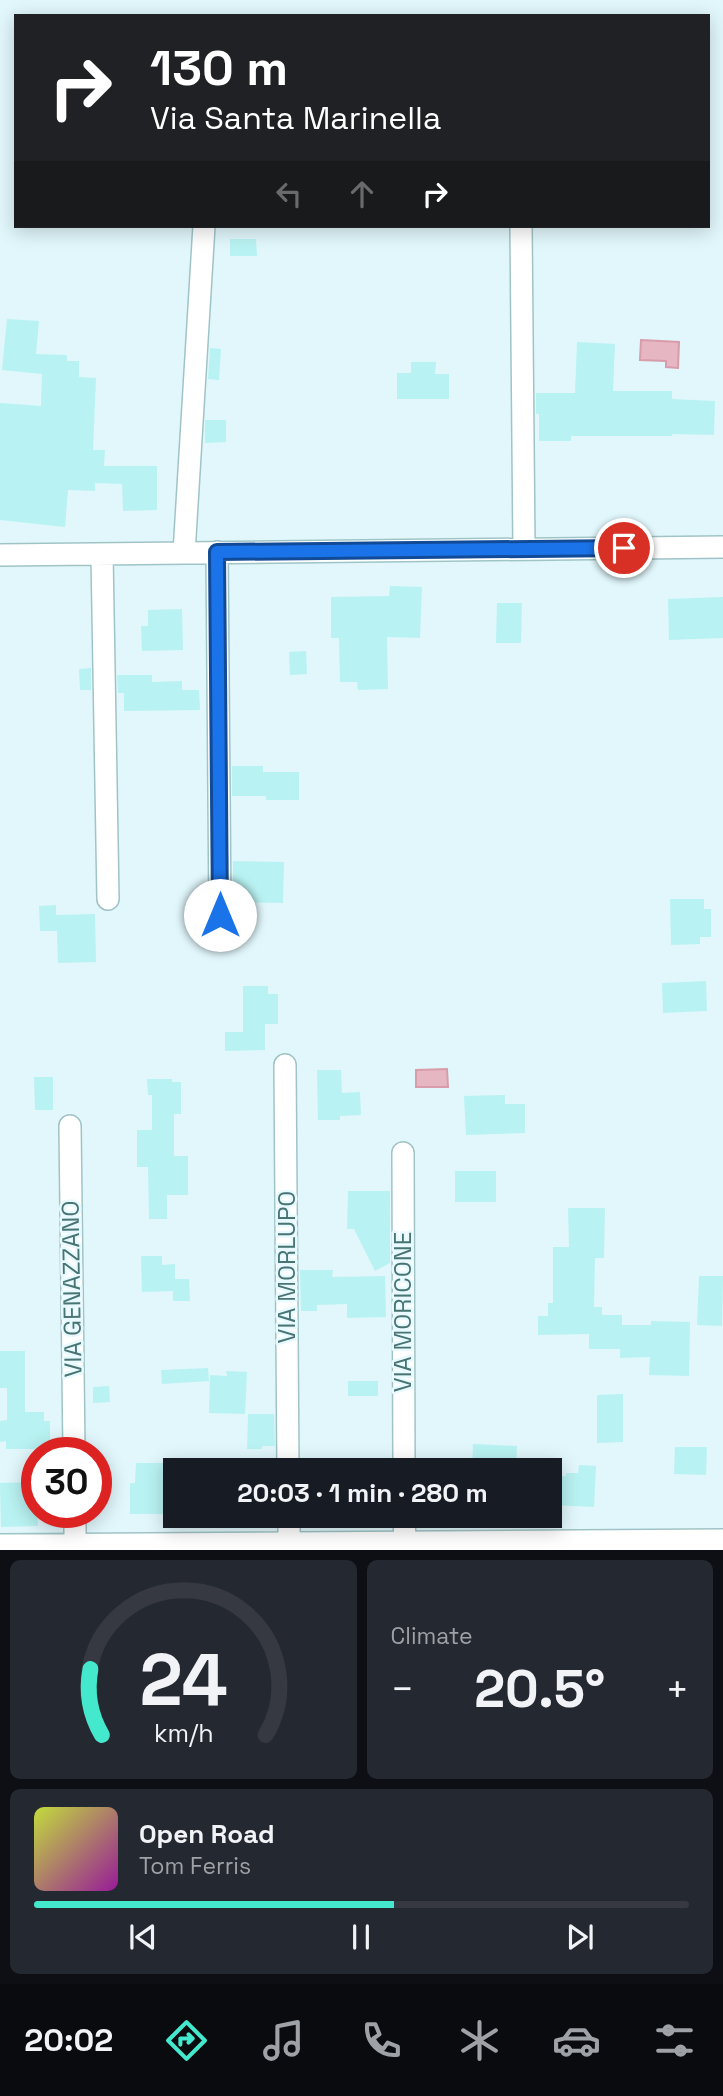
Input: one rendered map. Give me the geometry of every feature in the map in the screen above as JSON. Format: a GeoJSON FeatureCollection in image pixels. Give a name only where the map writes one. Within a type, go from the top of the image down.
{"type":"FeatureCollection","features":[{"type":"Feature","properties":{"kind":"street"},"geometry":{"type":"LineString","coordinates":[[184,553],[204,228]]}},
{"type":"Feature","properties":{"kind":"street"},"geometry":{"type":"LineString","coordinates":[[521,228],[524,549]]}},
{"type":"Feature","properties":{"kind":"street"},"geometry":{"type":"LineString","coordinates":[[0,555],[723,547]]}},
{"type":"Feature","properties":{"kind":"street"},"geometry":{"type":"LineString","coordinates":[[217,552],[220,915]]}},
{"type":"Feature","properties":{"kind":"street"},"geometry":{"type":"LineString","coordinates":[[102,554],[108,899]]}},
{"type":"Feature","properties":{"kind":"street","name":"VIA MORLUPO"},"geometry":{"type":"LineString","coordinates":[[285,1065],[288,1458]]}},
{"type":"Feature","properties":{"kind":"street","name":"VIA GENAZZANO"},"geometry":{"type":"LineString","coordinates":[[70,1126],[74,1437]]}},
{"type":"Feature","properties":{"kind":"street","name":"VIA MORICONE"},"geometry":{"type":"LineString","coordinates":[[403,1153],[404,1458]]}},
{"type":"Feature","properties":{"kind":"street"},"geometry":{"type":"LineString","coordinates":[[75,1528],[75,1545]]}},
{"type":"Feature","properties":{"kind":"street"},"geometry":{"type":"LineString","coordinates":[[289,1528],[289,1543]]}},
{"type":"Feature","properties":{"kind":"street"},"geometry":{"type":"LineString","coordinates":[[404,1528],[405,1542]]}},
{"type":"Feature","properties":{"kind":"street"},"geometry":{"type":"LineString","coordinates":[[0,1545],[405,1542],[644,1545],[723,1540]]}},
{"type":"Feature","properties":{"kind":"shaded area"},"geometry":{"type":"Polygon","coordinates":[[[641,340],[679,342],[678,368],[666,367],[666,361],[640,360],[641,340]]]}},
{"type":"Feature","properties":{"kind":"shaded area"},"geometry":{"type":"Polygon","coordinates":[[[447,1069],[448,1087],[416,1087],[416,1070],[447,1069]]]}},
{"type":"Feature","properties":{"kind":"building"},"geometry":{"type":"Polygon","coordinates":[[[230,239],[256,239],[257,256],[230,256],[230,239]]]}},
{"type":"Feature","properties":{"kind":"building"},"geometry":{"type":"Polygon","coordinates":[[[7,319],[39,321],[36,354],[67,355],[67,361],[79,361],[79,377],[96,378],[93,450],[105,450],[104,466],[157,466],[157,510],[123,511],[122,484],[95,483],[95,491],[68,490],[65,527],[0,520],[0,403],[41,406],[42,374],[2,370],[7,319]]]}},
{"type":"Feature","properties":{"kind":"building"},"geometry":{"type":"Polygon","coordinates":[[[577,342],[615,344],[613,391],[672,391],[672,399],[715,401],[714,435],[571,436],[571,441],[539,441],[536,393],[575,393],[577,342]]]}},
{"type":"Feature","properties":{"kind":"building"},"geometry":{"type":"Polygon","coordinates":[[[210,348],[221,349],[219,380],[208,379],[210,348]]]}},
{"type":"Feature","properties":{"kind":"building"},"geometry":{"type":"Polygon","coordinates":[[[411,362],[436,362],[435,374],[449,374],[449,399],[397,399],[397,373],[411,373],[411,362]]]}},
{"type":"Feature","properties":{"kind":"building"},"geometry":{"type":"Polygon","coordinates":[[[205,420],[226,420],[226,442],[205,443],[205,420]]]}},
{"type":"Feature","properties":{"kind":"building"},"geometry":{"type":"Polygon","coordinates":[[[390,586],[422,587],[420,638],[387,637],[388,689],[358,690],[357,682],[340,682],[339,638],[331,638],[331,597],[389,596],[390,586]]]}},
{"type":"Feature","properties":{"kind":"building"},"geometry":{"type":"Polygon","coordinates":[[[723,597],[723,638],[669,640],[668,599],[723,597]]]}},
{"type":"Feature","properties":{"kind":"building"},"geometry":{"type":"Polygon","coordinates":[[[497,603],[522,603],[521,643],[496,643],[497,603]]]}},
{"type":"Feature","properties":{"kind":"building"},"geometry":{"type":"Polygon","coordinates":[[[182,609],[183,650],[142,651],[141,626],[148,626],[148,610],[182,609]]]}},
{"type":"Feature","properties":{"kind":"building"},"geometry":{"type":"Polygon","coordinates":[[[306,651],[307,674],[290,675],[289,652],[306,651]]]}},
{"type":"Feature","properties":{"kind":"building"},"geometry":{"type":"Polygon","coordinates":[[[91,668],[91,690],[80,690],[79,669],[91,668]]]}},
{"type":"Feature","properties":{"kind":"building"},"geometry":{"type":"Polygon","coordinates":[[[117,675],[152,675],[152,682],[182,681],[182,690],[199,690],[200,710],[124,711],[124,693],[118,693],[117,675]]]}},
{"type":"Feature","properties":{"kind":"building"},"geometry":{"type":"Polygon","coordinates":[[[232,766],[263,766],[263,772],[299,772],[299,800],[232,796],[232,766]]]}},
{"type":"Feature","properties":{"kind":"building"},"geometry":{"type":"Polygon","coordinates":[[[233,861],[284,862],[283,903],[233,902],[233,861]]]}},
{"type":"Feature","properties":{"kind":"building"},"geometry":{"type":"Polygon","coordinates":[[[670,899],[704,899],[704,909],[711,909],[711,937],[700,937],[700,944],[671,945],[670,899]]]}},
{"type":"Feature","properties":{"kind":"building"},"geometry":{"type":"Polygon","coordinates":[[[56,905],[56,915],[95,914],[96,962],[58,963],[57,931],[40,931],[39,906],[56,905]]]}},
{"type":"Feature","properties":{"kind":"building"},"geometry":{"type":"Polygon","coordinates":[[[706,981],[707,1011],[663,1013],[662,983],[706,981]]]}},
{"type":"Feature","properties":{"kind":"building"},"geometry":{"type":"Polygon","coordinates":[[[243,986],[268,986],[268,994],[278,994],[278,1024],[265,1024],[265,1050],[225,1051],[225,1032],[243,1032],[243,986]]]}},
{"type":"Feature","properties":{"kind":"building"},"geometry":{"type":"Polygon","coordinates":[[[317,1070],[341,1070],[342,1093],[360,1092],[361,1115],[340,1116],[340,1120],[318,1120],[317,1070]]]}},
{"type":"Feature","properties":{"kind":"building"},"geometry":{"type":"Polygon","coordinates":[[[34,1077],[53,1077],[53,1110],[35,1110],[34,1077]]]}},
{"type":"Feature","properties":{"kind":"building"},"geometry":{"type":"Polygon","coordinates":[[[147,1079],[172,1079],[172,1082],[181,1082],[181,1114],[174,1114],[174,1156],[188,1156],[188,1195],[167,1195],[167,1219],[149,1219],[148,1167],[137,1167],[137,1130],[152,1130],[152,1095],[148,1095],[147,1079]]]}},
{"type":"Feature","properties":{"kind":"building"},"geometry":{"type":"Polygon","coordinates":[[[505,1095],[505,1104],[525,1104],[525,1133],[466,1135],[464,1096],[505,1095]]]}},
{"type":"Feature","properties":{"kind":"building"},"geometry":{"type":"Polygon","coordinates":[[[455,1171],[496,1171],[496,1202],[455,1202],[455,1171]]]}},
{"type":"Feature","properties":{"kind":"building"},"geometry":{"type":"Polygon","coordinates":[[[348,1191],[390,1191],[390,1263],[375,1271],[354,1229],[347,1229],[348,1191]]]}},
{"type":"Feature","properties":{"kind":"building"},"geometry":{"type":"Polygon","coordinates":[[[568,1208],[605,1208],[604,1258],[595,1258],[594,1307],[602,1307],[602,1315],[622,1315],[622,1325],[651,1325],[651,1321],[690,1322],[689,1376],[649,1375],[650,1357],[620,1358],[620,1349],[589,1349],[589,1334],[538,1335],[538,1316],[548,1316],[548,1303],[553,1303],[553,1247],[569,1247],[568,1208]]]}},
{"type":"Feature","properties":{"kind":"building"},"geometry":{"type":"Polygon","coordinates":[[[141,1256],[162,1256],[162,1265],[175,1264],[175,1279],[189,1279],[190,1301],[173,1301],[173,1291],[142,1292],[141,1256]]]}},
{"type":"Feature","properties":{"kind":"building"},"geometry":{"type":"Polygon","coordinates":[[[300,1270],[333,1270],[332,1277],[385,1276],[386,1317],[347,1318],[347,1304],[317,1305],[317,1311],[301,1311],[300,1270]]]}},
{"type":"Feature","properties":{"kind":"building"},"geometry":{"type":"Polygon","coordinates":[[[699,1276],[723,1276],[722,1326],[697,1325],[699,1276]]]}},
{"type":"Feature","properties":{"kind":"building"},"geometry":{"type":"Polygon","coordinates":[[[0,1351],[25,1351],[25,1412],[44,1412],[44,1421],[50,1421],[50,1437],[21,1437],[21,1449],[6,1449],[6,1441],[0,1442],[0,1421],[7,1420],[7,1388],[0,1388],[0,1351]]]}},
{"type":"Feature","properties":{"kind":"building"},"geometry":{"type":"Polygon","coordinates":[[[208,1368],[209,1381],[162,1384],[161,1370],[208,1368]]]}},
{"type":"Feature","properties":{"kind":"building"},"geometry":{"type":"Polygon","coordinates":[[[226,1371],[247,1372],[245,1414],[209,1413],[210,1375],[227,1376],[226,1371]]]}},
{"type":"Feature","properties":{"kind":"building"},"geometry":{"type":"Polygon","coordinates":[[[348,1381],[378,1381],[378,1396],[348,1396],[348,1381]]]}},
{"type":"Feature","properties":{"kind":"building"},"geometry":{"type":"Polygon","coordinates":[[[109,1386],[110,1402],[93,1403],[93,1387],[109,1386]]]}},
{"type":"Feature","properties":{"kind":"building"},"geometry":{"type":"Polygon","coordinates":[[[623,1394],[623,1442],[597,1443],[597,1395],[623,1394]]]}},
{"type":"Feature","properties":{"kind":"building"},"geometry":{"type":"Polygon","coordinates":[[[248,1414],[274,1414],[275,1446],[247,1449],[248,1414]]]}},
{"type":"Feature","properties":{"kind":"building"},"geometry":{"type":"Polygon","coordinates":[[[473,1444],[517,1446],[516,1458],[472,1458],[473,1444]]]}},
{"type":"Feature","properties":{"kind":"building"},"geometry":{"type":"Polygon","coordinates":[[[675,1447],[707,1447],[706,1475],[674,1474],[675,1447]]]}},
{"type":"Feature","properties":{"kind":"building"},"geometry":{"type":"Polygon","coordinates":[[[136,1463],[163,1463],[163,1514],[130,1514],[130,1483],[135,1483],[136,1463]]]}},
{"type":"Feature","properties":{"kind":"building"},"geometry":{"type":"Polygon","coordinates":[[[579,1465],[596,1466],[594,1507],[562,1506],[562,1476],[566,1476],[566,1473],[578,1473],[579,1465]]]}},
{"type":"Feature","properties":{"kind":"building"},"geometry":{"type":"Polygon","coordinates":[[[21,1482],[21,1526],[1,1527],[0,1483],[21,1482]]]}},
{"type":"Feature","properties":{"kind":"route"},"geometry":{"type":"LineString","coordinates":[[220,915],[217,552],[624,548]]}}]}
